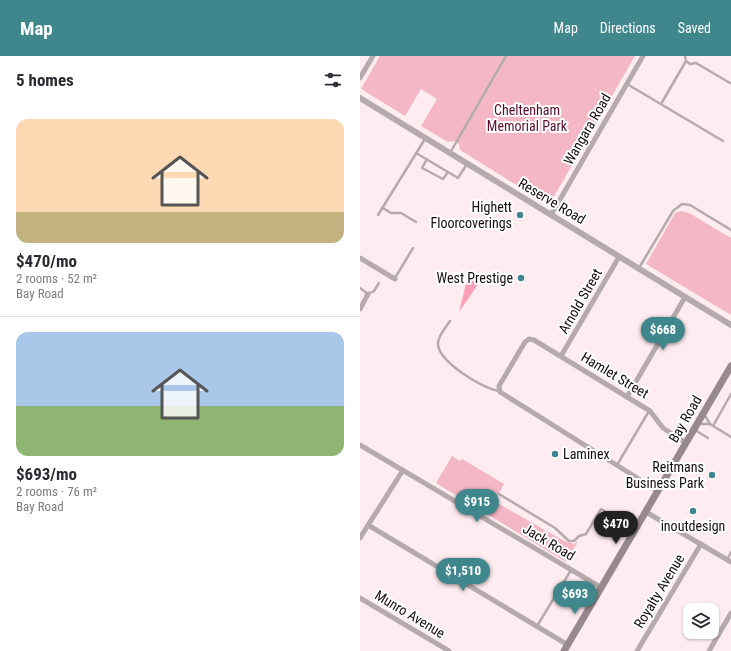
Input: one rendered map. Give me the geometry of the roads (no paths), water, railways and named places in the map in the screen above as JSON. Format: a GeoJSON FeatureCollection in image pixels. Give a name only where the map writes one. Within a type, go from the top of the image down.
{"type":"FeatureCollection","features":[{"type":"Feature","properties":{"kind":"main road","name":"Bay Road"},"geometry":{"type":"LineString","coordinates":[[566,648],[731,366]]}},
{"type":"Feature","properties":{"kind":"street"},"geometry":{"type":"LineString","coordinates":[[360,78],[373,56]]}},
{"type":"Feature","properties":{"kind":"street","name":"Wangara Road"},"geometry":{"type":"LineString","coordinates":[[551,215],[643,56]]}},
{"type":"Feature","properties":{"kind":"street","name":"Reserve Road"},"geometry":{"type":"LineString","coordinates":[[360,98],[731,325]]}},
{"type":"Feature","properties":{"kind":"street","name":"Arnold Street"},"geometry":{"type":"LineString","coordinates":[[562,356],[619,257]]}},
{"type":"Feature","properties":{"kind":"street"},"geometry":{"type":"LineString","coordinates":[[360,258],[395,279]]}},
{"type":"Feature","properties":{"kind":"street"},"geometry":{"type":"LineString","coordinates":[[360,309],[368,294]]}},
{"type":"Feature","properties":{"kind":"street"},"geometry":{"type":"LineString","coordinates":[[627,397],[685,297]]}},
{"type":"Feature","properties":{"kind":"street","name":"Hamlet Street"},"geometry":{"type":"LineString","coordinates":[[499,391],[499,386],[525,342],[533,339],[649,410],[663,428],[686,443]]}},
{"type":"Feature","properties":{"kind":"street"},"geometry":{"type":"LineString","coordinates":[[499,391],[503,396],[658,491]]}},
{"type":"Feature","properties":{"kind":"street","name":"Jack Road"},"geometry":{"type":"LineString","coordinates":[[360,445],[602,588]]}},
{"type":"Feature","properties":{"kind":"street"},"geometry":{"type":"LineString","coordinates":[[360,538],[402,469]]}},
{"type":"Feature","properties":{"kind":"street"},"geometry":{"type":"LineString","coordinates":[[646,512],[729,561]]}},
{"type":"Feature","properties":{"kind":"street"},"geometry":{"type":"LineString","coordinates":[[368,525],[537,626],[566,648]]}},
{"type":"Feature","properties":{"kind":"street","name":"Royalty Avenue"},"geometry":{"type":"LineString","coordinates":[[637,651],[701,544]]}},
{"type":"Feature","properties":{"kind":"street","name":"Munro Avenue"},"geometry":{"type":"LineString","coordinates":[[360,598],[449,651]]}},
{"type":"Feature","properties":{"kind":"street"},"geometry":{"type":"LineString","coordinates":[[709,651],[731,613]]}},
{"type":"Feature","properties":{"kind":"lane"},"geometry":{"type":"LineString","coordinates":[[450,153],[506,56]]}},
{"type":"Feature","properties":{"kind":"lane"},"geometry":{"type":"LineString","coordinates":[[661,104],[686,62],[685,56]]}},
{"type":"Feature","properties":{"kind":"lane"},"geometry":{"type":"LineString","coordinates":[[686,62],[690,64],[696,63],[730,82]]}},
{"type":"Feature","properties":{"kind":"lane"},"geometry":{"type":"LineString","coordinates":[[627,84],[723,141]]}},
{"type":"Feature","properties":{"kind":"lane"},"geometry":{"type":"LineString","coordinates":[[378,215],[426,138]]}},
{"type":"Feature","properties":{"kind":"lane"},"geometry":{"type":"LineString","coordinates":[[416,152],[458,178],[467,164]]}},
{"type":"Feature","properties":{"kind":"lane"},"geometry":{"type":"LineString","coordinates":[[427,159],[422,168],[443,180],[448,172]]}},
{"type":"Feature","properties":{"kind":"lane"},"geometry":{"type":"LineString","coordinates":[[639,269],[673,211],[682,204],[690,205],[731,230]]}},
{"type":"Feature","properties":{"kind":"lane"},"geometry":{"type":"LineString","coordinates":[[383,207],[384,210],[401,213],[416,222]]}},
{"type":"Feature","properties":{"kind":"lane"},"geometry":{"type":"LineString","coordinates":[[395,279],[413,248]]}},
{"type":"Feature","properties":{"kind":"lane"},"geometry":{"type":"LineString","coordinates":[[360,288],[368,294],[374,291],[379,283]]}},
{"type":"Feature","properties":{"kind":"lane"},"geometry":{"type":"LineString","coordinates":[[450,321],[438,340],[438,345],[442,356],[457,369],[492,389],[499,391]]}},
{"type":"Feature","properties":{"kind":"lane"},"geometry":{"type":"LineString","coordinates":[[713,426],[731,394]]}},
{"type":"Feature","properties":{"kind":"lane"},"geometry":{"type":"LineString","coordinates":[[617,465],[649,410]]}},
{"type":"Feature","properties":{"kind":"lane"},"geometry":{"type":"LineString","coordinates":[[704,413],[710,424],[731,437]]}},
{"type":"Feature","properties":{"kind":"lane"},"geometry":{"type":"LineString","coordinates":[[696,427],[710,424]]}},
{"type":"Feature","properties":{"kind":"lane"},"geometry":{"type":"LineString","coordinates":[[696,427],[708,438]]}},
{"type":"Feature","properties":{"kind":"lane"},"geometry":{"type":"LineString","coordinates":[[499,494],[555,528],[569,541],[574,541],[579,536],[586,534],[601,509],[636,530]]}},
{"type":"Feature","properties":{"kind":"lane"},"geometry":{"type":"LineString","coordinates":[[729,561],[731,552]]}},
{"type":"Feature","properties":{"kind":"lane"},"geometry":{"type":"LineString","coordinates":[[537,626],[571,570]]}},
{"type":"Feature","properties":{"kind":"place","name":"Highett Floorcoverings"},"geometry":{"type":"Point","coordinates":[520,215]}},
{"type":"Feature","properties":{"kind":"place","name":"West Prestige"},"geometry":{"type":"Point","coordinates":[521,278]}},
{"type":"Feature","properties":{"kind":"place","name":"Laminex"},"geometry":{"type":"Point","coordinates":[555,454]}},
{"type":"Feature","properties":{"kind":"place","name":"Reitmans Business Park"},"geometry":{"type":"Point","coordinates":[712,475]}},
{"type":"Feature","properties":{"kind":"place","name":"inoutdesign"},"geometry":{"type":"Point","coordinates":[693,511]}},
{"type":"Feature","properties":{"kind":"park label","name":"Cheltenham Memorial Park"},"geometry":{"type":"Point","coordinates":[527,118]}}]}
